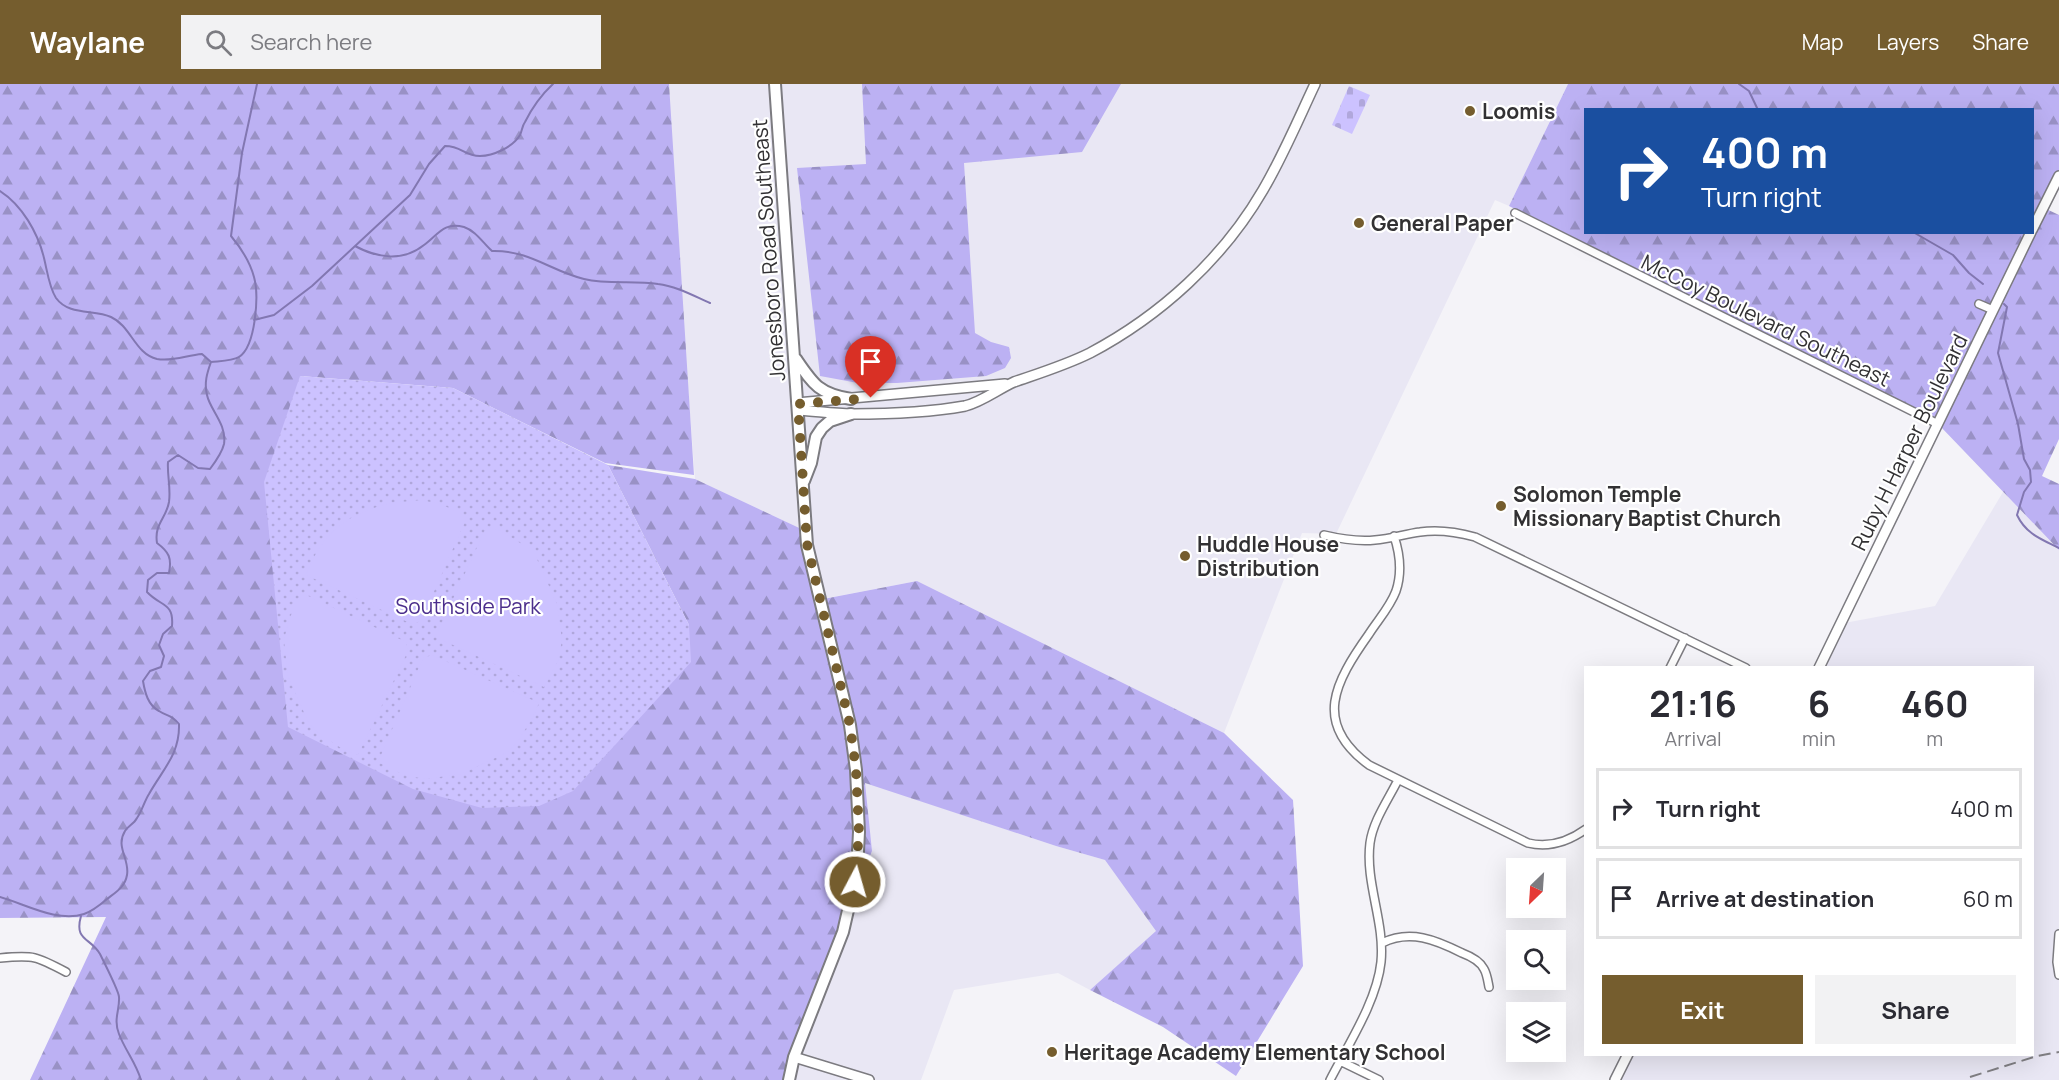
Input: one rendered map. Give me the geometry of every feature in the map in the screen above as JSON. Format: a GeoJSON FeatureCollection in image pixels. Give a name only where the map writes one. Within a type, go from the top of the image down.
{"type":"FeatureCollection","features":[{"type":"Feature","properties":{"kind":"main road","name":"Jonesboro Road Southeast"},"geometry":{"type":"LineString","coordinates":[[775,84],[807,544],[850,725],[856,770],[859,832],[856,871],[843,932],[794,1058],[789,1080]]}},
{"type":"Feature","properties":{"kind":"main road"},"geometry":{"type":"LineString","coordinates":[[795,357],[816,386],[832,396],[851,399]]}},
{"type":"Feature","properties":{"kind":"main road"},"geometry":{"type":"LineString","coordinates":[[802,484],[811,463],[816,437],[830,421],[851,414]]}},
{"type":"Feature","properties":{"kind":"street"},"geometry":{"type":"LineString","coordinates":[[798,407],[851,414],[967,405],[1013,383],[1049,371],[1090,353],[1128,330],[1164,304],[1192,279],[1238,227],[1262,192],[1280,159],[1315,84]]}},
{"type":"Feature","properties":{"kind":"street","name":"Ruby H Harper Boulevard"},"geometry":{"type":"LineString","coordinates":[[2034,227],[2056,187],[2059,176]]}},
{"type":"Feature","properties":{"kind":"street","name":"McCoy Boulevard Southeast"},"geometry":{"type":"LineString","coordinates":[[1515,213],[1938,424]]}},
{"type":"Feature","properties":{"kind":"street","name":"Ruby H Harper Boulevard"},"geometry":{"type":"LineString","coordinates":[[1820,666],[2031,234]]}},
{"type":"Feature","properties":{"kind":"street"},"geometry":{"type":"LineString","coordinates":[[1980,304],[1993,310]]}},
{"type":"Feature","properties":{"kind":"street"},"geometry":{"type":"LineString","coordinates":[[798,407],[851,399],[1013,383]]}},
{"type":"Feature","properties":{"kind":"street"},"geometry":{"type":"LineString","coordinates":[[891,396],[892,412]]}},
{"type":"Feature","properties":{"kind":"street"},"geometry":{"type":"LineString","coordinates":[[1324,535],[1361,541],[1437,530],[1475,537],[1742,666]]}},
{"type":"Feature","properties":{"kind":"street"},"geometry":{"type":"LineString","coordinates":[[1394,536],[1400,563],[1396,590],[1389,605],[1364,641],[1337,692],[1334,713],[1336,729],[1352,753],[1369,765],[1528,843],[1549,845],[1573,838],[1584,831]]}},
{"type":"Feature","properties":{"kind":"street"},"geometry":{"type":"LineString","coordinates":[[1671,666],[1685,638]]}},
{"type":"Feature","properties":{"kind":"street"},"geometry":{"type":"LineString","coordinates":[[1330,1080],[1375,987],[1382,943],[1370,866],[1370,846],[1380,815],[1398,780]]}},
{"type":"Feature","properties":{"kind":"street"},"geometry":{"type":"LineString","coordinates":[[2059,934],[2057,962],[2059,975]]}},
{"type":"Feature","properties":{"kind":"street"},"geometry":{"type":"LineString","coordinates":[[1382,943],[1396,938],[1416,936],[1440,942],[1473,958],[1484,968],[1489,987]]}},
{"type":"Feature","properties":{"kind":"street"},"geometry":{"type":"LineString","coordinates":[[0,957],[38,957],[66,972]]}},
{"type":"Feature","properties":{"kind":"street"},"geometry":{"type":"LineString","coordinates":[[1615,1080],[1627,1056]]}},
{"type":"Feature","properties":{"kind":"street"},"geometry":{"type":"LineString","coordinates":[[794,1058],[869,1080]]}},
{"type":"Feature","properties":{"kind":"street"},"geometry":{"type":"LineString","coordinates":[[1340,1061],[1379,1080]]}},
{"type":"Feature","properties":{"kind":"shaded area"},"geometry":{"type":"Polygon","coordinates":[[[667,84],[1568,84],[1509,206],[1495,200],[1336,534],[1302,533],[1224,733],[917,581],[817,600],[810,533],[695,479],[669,138],[667,84]]]}},
{"type":"Feature","properties":{"kind":"shaded area"},"geometry":{"type":"Polygon","coordinates":[[[2003,492],[2059,550],[2059,1080],[1612,1080],[1624,1056],[2034,1056],[2034,666],[1818,666],[1839,624],[1935,606],[2003,492]]]}},
{"type":"Feature","properties":{"kind":"shaded area"},"geometry":{"type":"Polygon","coordinates":[[[864,782],[1105,860],[1157,931],[1090,990],[1058,973],[954,990],[921,1080],[785,1080],[872,852],[864,782]]]}},
{"type":"Feature","properties":{"kind":"green space"},"geometry":{"type":"Polygon","coordinates":[[[0,84],[669,84],[694,475],[605,463],[453,388],[300,376],[689,625],[608,465],[695,479],[810,533],[818,600],[917,581],[1224,733],[1293,800],[1303,966],[1236,1076],[1163,1027],[1090,990],[1156,931],[1105,860],[865,783],[872,851],[786,1080],[30,1080],[106,917],[0,918],[0,84]]]}},
{"type":"Feature","properties":{"kind":"green space"},"geometry":{"type":"Polygon","coordinates":[[[862,84],[1121,84],[1082,152],[964,163],[975,333],[991,342],[1009,347],[1011,358],[1005,368],[986,376],[897,383],[858,383],[820,376],[797,168],[866,164],[862,84]]]}},
{"type":"Feature","properties":{"kind":"green space"},"geometry":{"type":"Polygon","coordinates":[[[1568,84],[2059,84],[2059,173],[2042,207],[2059,215],[2059,439],[2042,476],[2059,484],[2059,550],[1940,426],[1509,206],[1568,84]]]}},
{"type":"Feature","properties":{"kind":"green space"},"geometry":{"type":"Polygon","coordinates":[[[1349,86],[1370,95],[1352,134],[1332,125],[1349,86]]]}},
{"type":"Feature","properties":{"kind":"green space","name":"Southside Park"},"geometry":{"type":"Polygon","coordinates":[[[300,376],[453,388],[608,465],[689,625],[691,662],[573,791],[539,806],[482,808],[413,789],[288,727],[264,482],[300,376]]]}},
{"type":"Feature","properties":{"kind":"green space"},"geometry":{"type":"Polygon","coordinates":[[[420,500],[441,504],[467,517],[421,621],[412,624],[306,575],[326,539],[345,522],[387,504],[420,500]]]}},
{"type":"Feature","properties":{"kind":"green space"},"geometry":{"type":"Polygon","coordinates":[[[487,526],[501,531],[525,546],[536,557],[557,604],[562,640],[558,661],[544,687],[440,639],[438,631],[487,526]]]}},
{"type":"Feature","properties":{"kind":"green space"},"geometry":{"type":"Polygon","coordinates":[[[302,593],[406,642],[408,651],[358,755],[344,750],[309,724],[288,676],[284,640],[289,619],[302,593]]]}},
{"type":"Feature","properties":{"kind":"green space"},"geometry":{"type":"Polygon","coordinates":[[[432,655],[539,703],[518,741],[508,752],[461,774],[425,779],[404,775],[378,762],[423,658],[432,655]]]}},
{"type":"Feature","properties":{"kind":"waterway"},"geometry":{"type":"LineString","coordinates":[[211,362],[239,357],[249,342],[255,320],[254,277],[245,255],[231,236],[242,153],[257,84]]}},
{"type":"Feature","properties":{"kind":"waterway"},"geometry":{"type":"LineString","coordinates":[[254,320],[274,315],[312,286],[410,195],[429,164],[445,146],[480,156],[497,153],[508,147],[520,135],[534,107],[553,84]]}},
{"type":"Feature","properties":{"kind":"waterway"},"geometry":{"type":"LineString","coordinates":[[1739,84],[1749,91],[1757,108]]}},
{"type":"Feature","properties":{"kind":"waterway"},"geometry":{"type":"LineString","coordinates":[[0,191],[28,220],[41,249],[52,289],[61,304],[75,310],[111,317],[118,321],[143,352],[157,359],[169,360],[202,354],[211,362]]}},
{"type":"Feature","properties":{"kind":"waterway"},"geometry":{"type":"LineString","coordinates":[[355,246],[372,253],[399,256],[416,250],[446,228],[464,227],[476,234],[492,251],[529,257],[584,279],[665,285],[710,303]]}},
{"type":"Feature","properties":{"kind":"waterway"},"geometry":{"type":"LineString","coordinates":[[1916,234],[1953,255],[1969,273],[1983,284]]}},
{"type":"Feature","properties":{"kind":"waterway"},"geometry":{"type":"LineString","coordinates":[[2004,304],[2007,307],[1998,353],[2018,424],[2024,459],[2030,470],[2031,482],[2024,492],[2017,515],[2029,531],[2059,548]]}},
{"type":"Feature","properties":{"kind":"waterway"},"geometry":{"type":"LineString","coordinates":[[0,897],[42,912],[74,916],[96,908],[120,889],[126,879],[127,864],[122,848],[122,837],[139,815],[147,797],[170,761],[179,735],[179,724],[152,705],[143,681],[150,671],[161,667],[164,656],[159,645],[163,634],[172,626],[169,609],[147,592],[148,580],[157,573],[169,573],[169,556],[157,543],[157,531],[169,502],[168,462],[178,455],[198,468],[210,469],[224,444],[221,424],[206,391],[206,378],[211,362]]}},
{"type":"Feature","properties":{"kind":"waterway"},"geometry":{"type":"LineString","coordinates":[[81,916],[79,924],[81,935],[100,954],[118,994],[117,1029],[141,1080]]}},
{"type":"Feature","properties":{"kind":"railway"},"geometry":{"type":"LineString","coordinates":[[1970,1077],[2037,1056],[2059,1052]]}},
{"type":"Feature","properties":{"kind":"place","name":"Loomis"},"geometry":{"type":"Point","coordinates":[1470,111]}},
{"type":"Feature","properties":{"kind":"place","name":"General Paper"},"geometry":{"type":"Point","coordinates":[1359,223]}},
{"type":"Feature","properties":{"kind":"place","name":"Solomon Temple Missionary Baptist Church"},"geometry":{"type":"Point","coordinates":[1501,506]}},
{"type":"Feature","properties":{"kind":"place","name":"Huddle House Distribution"},"geometry":{"type":"Point","coordinates":[1185,556]}},
{"type":"Feature","properties":{"kind":"place","name":"Heritage Academy Elementary School"},"geometry":{"type":"Point","coordinates":[1052,1052]}},
{"type":"Feature","properties":{"kind":"route"},"geometry":{"type":"LineString","coordinates":[[855,882],[859,832],[856,770],[850,725],[807,544],[798,404],[871,398]]}}]}
